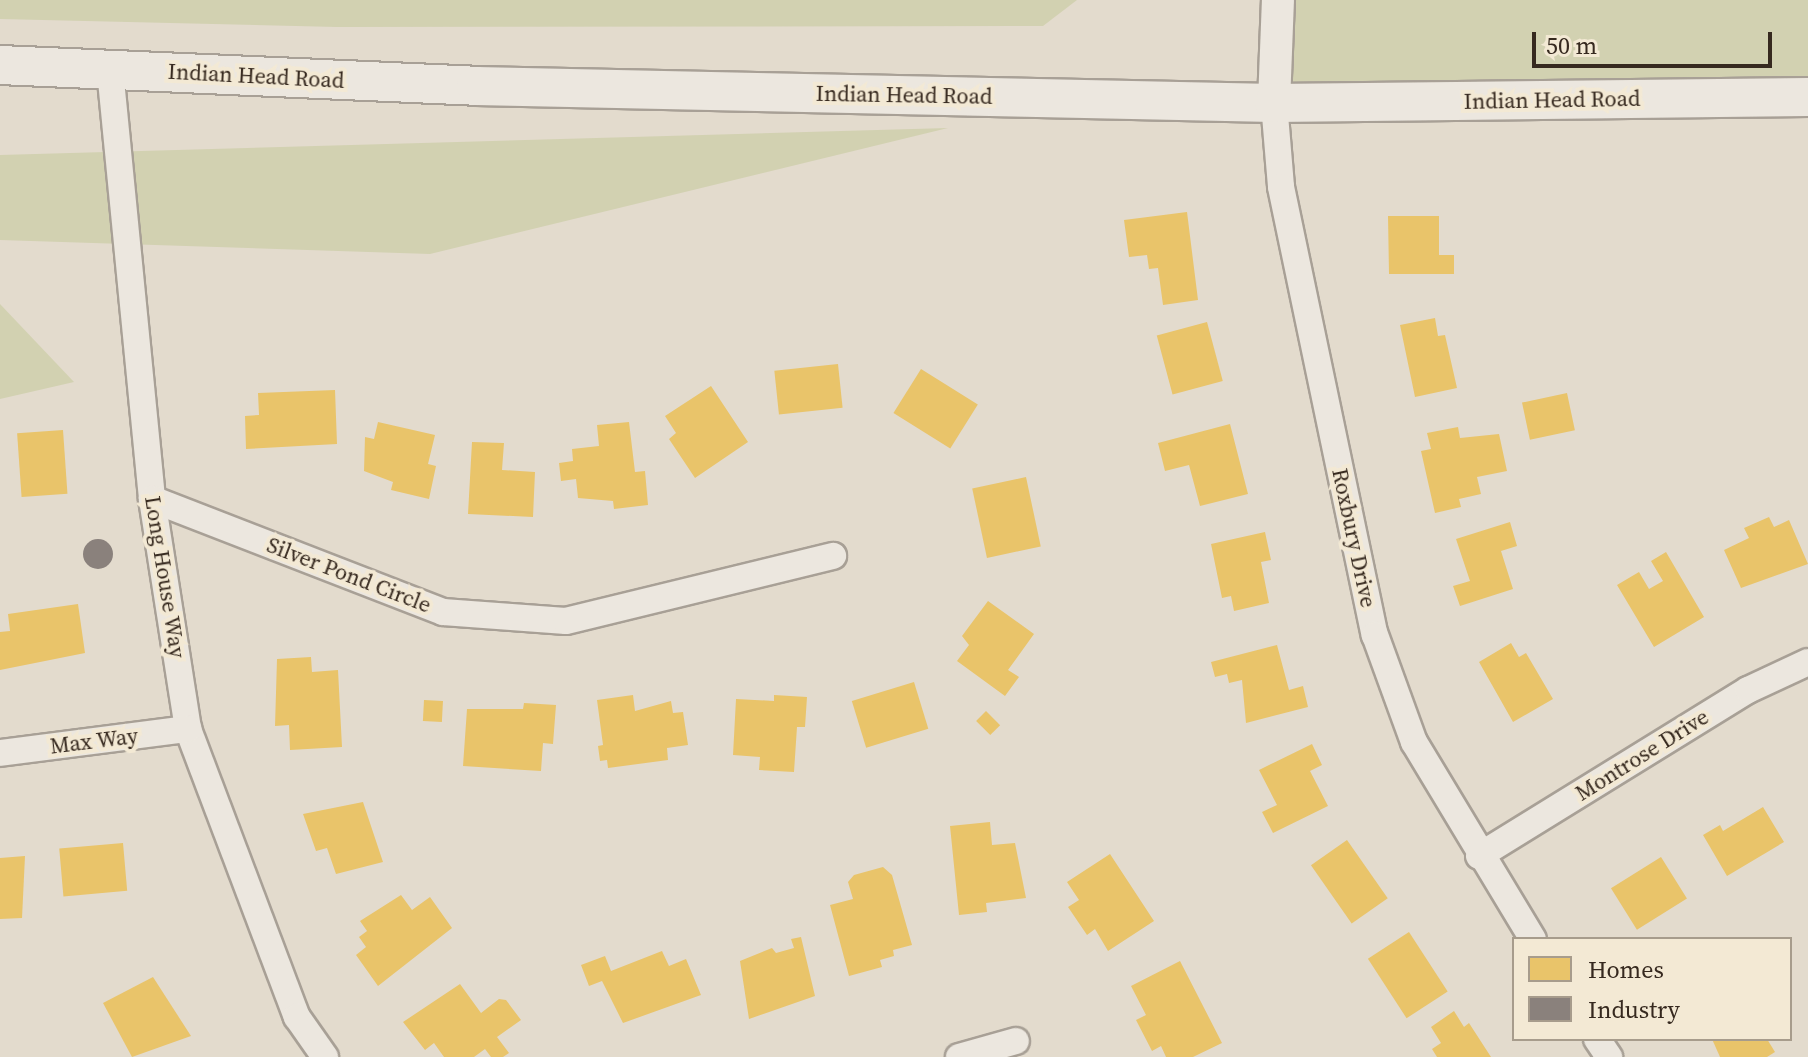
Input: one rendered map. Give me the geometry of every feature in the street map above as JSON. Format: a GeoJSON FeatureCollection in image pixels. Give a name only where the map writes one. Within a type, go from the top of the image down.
{"type":"FeatureCollection","features":[{"type":"Feature","properties":{"kind":"main road","name":"Indian Head Road"},"geometry":{"type":"LineString","coordinates":[[0,65],[476,86],[1274,103],[1808,97]]}},
{"type":"Feature","properties":{"kind":"street"},"geometry":{"type":"LineString","coordinates":[[1274,103],[1278,0]]}},
{"type":"Feature","properties":{"kind":"street","name":"Long House Way"},"geometry":{"type":"LineString","coordinates":[[110,70],[152,499],[188,729],[297,1017],[325,1057]]}},
{"type":"Feature","properties":{"kind":"street","name":"Roxbury Drive"},"geometry":{"type":"LineString","coordinates":[[1274,103],[1281,187],[1375,635],[1414,742],[1479,856],[1532,937]]}},
{"type":"Feature","properties":{"kind":"street","name":"Silver Pond Circle"},"geometry":{"type":"LineString","coordinates":[[152,499],[443,612],[566,621],[833,556]]}},
{"type":"Feature","properties":{"kind":"street","name":"Montrose Drive"},"geometry":{"type":"LineString","coordinates":[[1479,856],[1748,690],[1808,662]]}},
{"type":"Feature","properties":{"kind":"street","name":"Max Way"},"geometry":{"type":"LineString","coordinates":[[0,753],[188,729]]}},
{"type":"Feature","properties":{"kind":"street"},"geometry":{"type":"LineString","coordinates":[[959,1057],[1016,1041]]}},
{"type":"Feature","properties":{"kind":"green space"},"geometry":{"type":"Polygon","coordinates":[[[0,0],[1077,0],[1043,26],[337,27],[0,19],[0,0]]]}},
{"type":"Feature","properties":{"kind":"green space"},"geometry":{"type":"Polygon","coordinates":[[[1278,0],[1808,0],[1808,103],[1278,103],[1278,0]]]}},
{"type":"Feature","properties":{"kind":"green space"},"geometry":{"type":"Polygon","coordinates":[[[948,128],[430,254],[0,240],[0,155],[948,128]]]}},
{"type":"Feature","properties":{"kind":"green space"},"geometry":{"type":"Polygon","coordinates":[[[0,304],[74,382],[0,399],[0,304]]]}},
{"type":"Feature","properties":{"kind":"building: Homes"},"geometry":{"type":"Polygon","coordinates":[[[1187,212],[1198,300],[1163,305],[1158,268],[1149,269],[1147,255],[1129,257],[1124,220],[1187,212]]]}},
{"type":"Feature","properties":{"kind":"building: Homes"},"geometry":{"type":"Polygon","coordinates":[[[1388,216],[1439,216],[1439,255],[1454,255],[1454,274],[1389,274],[1388,216]]]}},
{"type":"Feature","properties":{"kind":"building: Homes"},"geometry":{"type":"Polygon","coordinates":[[[1435,318],[1438,336],[1445,335],[1457,388],[1415,397],[1400,325],[1435,318]]]}},
{"type":"Feature","properties":{"kind":"building: Homes"},"geometry":{"type":"Polygon","coordinates":[[[1207,322],[1223,381],[1173,394],[1157,335],[1207,322]]]}},
{"type":"Feature","properties":{"kind":"building: Homes"},"geometry":{"type":"Polygon","coordinates":[[[838,364],[843,408],[779,414],[774,371],[838,364]]]}},
{"type":"Feature","properties":{"kind":"building: Homes"},"geometry":{"type":"Polygon","coordinates":[[[921,369],[978,405],[950,449],[893,413],[921,369]]]}},
{"type":"Feature","properties":{"kind":"building: Homes"},"geometry":{"type":"Polygon","coordinates":[[[711,386],[748,442],[695,478],[669,439],[676,433],[665,416],[711,386]]]}},
{"type":"Feature","properties":{"kind":"building: Homes"},"geometry":{"type":"Polygon","coordinates":[[[335,390],[337,444],[246,449],[245,416],[259,415],[258,393],[335,390]]]}},
{"type":"Feature","properties":{"kind":"building: Homes"},"geometry":{"type":"Polygon","coordinates":[[[1567,393],[1575,430],[1530,440],[1522,403],[1567,393]]]}},
{"type":"Feature","properties":{"kind":"building: Homes"},"geometry":{"type":"Polygon","coordinates":[[[378,422],[435,435],[428,464],[436,466],[429,499],[391,490],[393,482],[364,471],[365,437],[374,439],[378,422]]]}},
{"type":"Feature","properties":{"kind":"building: Homes"},"geometry":{"type":"Polygon","coordinates":[[[629,422],[635,472],[645,471],[648,505],[614,509],[613,501],[578,498],[576,479],[561,481],[559,463],[573,461],[572,449],[599,446],[597,425],[629,422]]]}},
{"type":"Feature","properties":{"kind":"building: Homes"},"geometry":{"type":"Polygon","coordinates":[[[1230,424],[1248,494],[1200,506],[1189,465],[1165,471],[1158,443],[1230,424]]]}},
{"type":"Feature","properties":{"kind":"building: Homes"},"geometry":{"type":"Polygon","coordinates":[[[1458,427],[1460,438],[1499,434],[1507,471],[1477,477],[1481,494],[1459,499],[1461,507],[1435,513],[1421,451],[1431,449],[1427,433],[1458,427]]]}},
{"type":"Feature","properties":{"kind":"building: Homes"},"geometry":{"type":"Polygon","coordinates":[[[63,430],[67,494],[22,497],[17,433],[63,430]]]}},
{"type":"Feature","properties":{"kind":"building: Homes"},"geometry":{"type":"Polygon","coordinates":[[[472,442],[504,443],[502,470],[535,472],[533,517],[468,514],[472,442]]]}},
{"type":"Feature","properties":{"kind":"building: Homes"},"geometry":{"type":"Polygon","coordinates":[[[1026,477],[1041,546],[987,558],[972,488],[1026,477]]]}},
{"type":"Feature","properties":{"kind":"building: Homes"},"geometry":{"type":"Polygon","coordinates":[[[1769,517],[1774,527],[1789,520],[1808,564],[1741,588],[1724,550],[1749,538],[1744,528],[1769,517]]]}},
{"type":"Feature","properties":{"kind":"building: Homes"},"geometry":{"type":"Polygon","coordinates":[[[1510,522],[1517,546],[1501,551],[1513,589],[1460,606],[1453,586],[1470,581],[1456,539],[1510,522]]]}},
{"type":"Feature","properties":{"kind":"building: Homes"},"geometry":{"type":"Polygon","coordinates":[[[1265,532],[1271,560],[1261,562],[1269,603],[1234,611],[1231,596],[1222,598],[1211,544],[1265,532]]]}},
{"type":"Feature","properties":{"kind":"building: Homes"},"geometry":{"type":"Polygon","coordinates":[[[1666,552],[1704,617],[1654,647],[1617,585],[1639,572],[1649,589],[1663,581],[1651,561],[1666,552]]]}},
{"type":"Feature","properties":{"kind":"building: Homes"},"geometry":{"type":"Polygon","coordinates":[[[988,601],[1034,634],[1008,670],[1019,677],[1005,696],[957,661],[969,645],[962,636],[988,601]]]}},
{"type":"Feature","properties":{"kind":"building: Homes"},"geometry":{"type":"Polygon","coordinates":[[[78,604],[85,653],[0,670],[0,632],[10,631],[8,614],[78,604]]]}},
{"type":"Feature","properties":{"kind":"building: Homes"},"geometry":{"type":"Polygon","coordinates":[[[1511,643],[1519,657],[1526,653],[1553,699],[1513,722],[1479,662],[1511,643]]]}},
{"type":"Feature","properties":{"kind":"building: Homes"},"geometry":{"type":"Polygon","coordinates":[[[1277,645],[1289,690],[1303,686],[1308,707],[1246,723],[1242,680],[1229,683],[1227,674],[1215,677],[1211,662],[1277,645]]]}},
{"type":"Feature","properties":{"kind":"building: Homes"},"geometry":{"type":"Polygon","coordinates":[[[311,657],[312,672],[338,670],[342,747],[290,750],[289,725],[275,726],[277,659],[311,657]]]}},
{"type":"Feature","properties":{"kind":"building: Homes"},"geometry":{"type":"Polygon","coordinates":[[[914,682],[928,729],[866,748],[852,701],[914,682]]]}},
{"type":"Feature","properties":{"kind":"building: Homes"},"geometry":{"type":"Polygon","coordinates":[[[633,695],[635,711],[671,701],[673,713],[683,712],[688,745],[667,748],[668,760],[608,768],[607,760],[600,761],[598,746],[603,745],[597,700],[633,695]]]}},
{"type":"Feature","properties":{"kind":"building: Homes"},"geometry":{"type":"Polygon","coordinates":[[[774,695],[807,697],[805,727],[797,727],[794,772],[759,770],[760,757],[733,755],[736,699],[774,701],[774,695]]]}},
{"type":"Feature","properties":{"kind":"building: Homes"},"geometry":{"type":"Polygon","coordinates":[[[424,700],[443,701],[442,722],[423,721],[424,700]]]}},
{"type":"Feature","properties":{"kind":"building: Homes"},"geometry":{"type":"Polygon","coordinates":[[[524,703],[556,705],[553,744],[543,743],[541,771],[463,766],[467,709],[523,709],[524,703]]]}},
{"type":"Feature","properties":{"kind":"building: Homes"},"geometry":{"type":"Polygon","coordinates":[[[986,711],[1000,725],[990,735],[976,721],[986,711]]]}},
{"type":"Feature","properties":{"kind":"building: Homes"},"geometry":{"type":"Polygon","coordinates":[[[1312,744],[1322,765],[1310,771],[1328,806],[1273,833],[1262,812],[1277,805],[1259,770],[1312,744]]]}},
{"type":"Feature","properties":{"kind":"building: Homes"},"geometry":{"type":"Polygon","coordinates":[[[363,802],[383,862],[336,874],[327,848],[316,851],[303,814],[363,802]]]}},
{"type":"Feature","properties":{"kind":"building: Homes"},"geometry":{"type":"Polygon","coordinates":[[[1763,807],[1784,842],[1727,876],[1703,835],[1720,825],[1723,831],[1763,807]]]}},
{"type":"Feature","properties":{"kind":"building: Homes"},"geometry":{"type":"Polygon","coordinates":[[[990,822],[992,845],[1015,843],[1026,898],[986,903],[987,912],[959,915],[950,826],[990,822]]]}},
{"type":"Feature","properties":{"kind":"building: Homes"},"geometry":{"type":"Polygon","coordinates":[[[1347,840],[1388,898],[1352,923],[1311,865],[1347,840]]]}},
{"type":"Feature","properties":{"kind":"building: Homes"},"geometry":{"type":"Polygon","coordinates":[[[123,843],[127,891],[63,896],[59,849],[123,843]]]}},
{"type":"Feature","properties":{"kind":"building: Homes"},"geometry":{"type":"Polygon","coordinates":[[[1110,854],[1154,921],[1108,951],[1095,929],[1087,935],[1068,907],[1079,900],[1067,882],[1110,854]]]}},
{"type":"Feature","properties":{"kind":"building: Homes"},"geometry":{"type":"Polygon","coordinates":[[[25,856],[22,918],[0,919],[0,858],[25,856]]]}},
{"type":"Feature","properties":{"kind":"building: Homes"},"geometry":{"type":"Polygon","coordinates":[[[1661,857],[1687,899],[1637,930],[1611,888],[1661,857]]]}},
{"type":"Feature","properties":{"kind":"building: Homes"},"geometry":{"type":"Polygon","coordinates":[[[883,867],[892,875],[912,945],[893,950],[894,956],[880,960],[882,967],[849,976],[830,905],[853,899],[848,882],[854,875],[883,867]]]}},
{"type":"Feature","properties":{"kind":"building: Homes"},"geometry":{"type":"Polygon","coordinates":[[[401,895],[412,910],[430,897],[452,928],[378,986],[356,955],[366,947],[359,937],[367,931],[360,921],[401,895]]]}},
{"type":"Feature","properties":{"kind":"building: Homes"},"geometry":{"type":"Polygon","coordinates":[[[1409,932],[1448,992],[1407,1018],[1368,959],[1409,932]]]}},
{"type":"Feature","properties":{"kind":"building: Homes"},"geometry":{"type":"Polygon","coordinates":[[[801,937],[815,996],[749,1019],[740,961],[772,948],[776,953],[794,948],[791,939],[801,937]]]}},
{"type":"Feature","properties":{"kind":"building: Homes"},"geometry":{"type":"Polygon","coordinates":[[[662,951],[669,966],[686,959],[701,995],[623,1023],[602,981],[589,986],[581,965],[605,956],[611,971],[662,951]]]}},
{"type":"Feature","properties":{"kind":"building: Homes"},"geometry":{"type":"Polygon","coordinates":[[[1180,961],[1222,1043],[1193,1057],[1166,1057],[1161,1046],[1152,1051],[1136,1020],[1146,1015],[1131,986],[1180,961]]]}},
{"type":"Feature","properties":{"kind":"building: Homes"},"geometry":{"type":"Polygon","coordinates":[[[153,977],[191,1036],[132,1057],[103,1003],[153,977]]]}},
{"type":"Feature","properties":{"kind":"building: Homes"},"geometry":{"type":"Polygon","coordinates":[[[460,984],[481,1013],[499,999],[506,1000],[521,1020],[497,1037],[509,1053],[503,1057],[491,1057],[485,1049],[474,1057],[444,1057],[434,1043],[425,1050],[403,1022],[460,984]]]}},
{"type":"Feature","properties":{"kind":"building: Homes"},"geometry":{"type":"Polygon","coordinates":[[[1454,1011],[1464,1027],[1469,1023],[1491,1057],[1437,1057],[1432,1049],[1441,1043],[1431,1027],[1454,1011]]]}},
{"type":"Feature","properties":{"kind":"building: Homes"},"geometry":{"type":"Polygon","coordinates":[[[1713,1041],[1768,1041],[1775,1052],[1767,1057],[1720,1057],[1713,1041]]]}},
{"type":"Feature","properties":{"kind":"building: Industry"},"geometry":{"type":"Polygon","coordinates":[[[98,539],[104,540],[112,548],[112,560],[104,568],[98,569],[92,568],[84,560],[83,554],[84,548],[92,540],[98,539]]]}}]}
